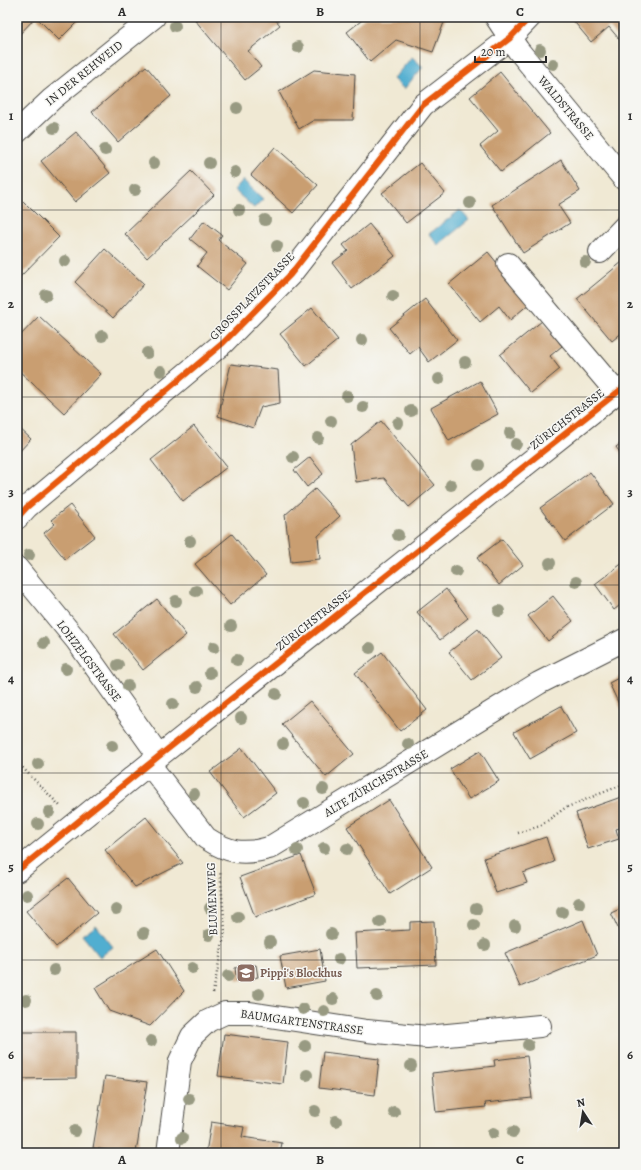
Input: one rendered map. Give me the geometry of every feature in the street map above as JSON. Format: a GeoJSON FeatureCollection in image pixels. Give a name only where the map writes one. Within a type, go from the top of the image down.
{"type":"FeatureCollection","features":[{"type":"Feature","properties":{"kind":"street","name":"IN DER REHWEID"},"geometry":{"type":"LineString","coordinates":[[17,132],[52,99],[154,17]]}},
{"type":"Feature","properties":{"kind":"street","name":"WALDSTRASSE"},"geometry":{"type":"LineString","coordinates":[[496,17],[518,50],[624,179]]}},
{"type":"Feature","properties":{"kind":"street","name":"GROSSPLATZSTRASSE"},"geometry":{"type":"LineString","coordinates":[[17,518],[33,502],[223,343],[290,275],[424,104],[510,38],[530,17]]}},
{"type":"Feature","properties":{"kind":"street"},"geometry":{"type":"LineString","coordinates":[[600,252],[624,227]]}},
{"type":"Feature","properties":{"kind":"street"},"geometry":{"type":"LineString","coordinates":[[508,264],[621,390]]}},
{"type":"Feature","properties":{"kind":"street","name":"ZÜRICHSTRASSE"},"geometry":{"type":"LineString","coordinates":[[17,871],[154,760],[621,390]]}},
{"type":"Feature","properties":{"kind":"street","name":"LOHZELGSTRASSE"},"geometry":{"type":"LineString","coordinates":[[17,568],[77,642],[154,760]]}},
{"type":"Feature","properties":{"kind":"street","name":"ALTE ZÜRICHSTRASSE"},"geometry":{"type":"LineString","coordinates":[[154,760],[206,838],[218,846],[236,852],[253,852],[269,848],[539,683],[624,640]]}},
{"type":"Feature","properties":{"kind":"street","name":"BAUMGARTENSTRASSE"},"geometry":{"type":"LineString","coordinates":[[168,1153],[180,1062],[192,1036],[208,1021],[225,1013],[250,1013],[367,1031],[427,1038],[540,1026]]}},
{"type":"Feature","properties":{"kind":"path"},"geometry":{"type":"LineString","coordinates":[[17,762],[77,822]]}},
{"type":"Feature","properties":{"kind":"path"},"geometry":{"type":"LineString","coordinates":[[518,833],[540,826],[565,808],[624,784]]}},
{"type":"Feature","properties":{"kind":"water"},"geometry":{"type":"Polygon","coordinates":[[[412,57],[423,67],[404,89],[393,79],[412,57]]]}},
{"type":"Feature","properties":{"kind":"water"},"geometry":{"type":"Polygon","coordinates":[[[243,180],[263,199],[254,208],[234,190],[243,180]]]}},
{"type":"Feature","properties":{"kind":"water"},"geometry":{"type":"Polygon","coordinates":[[[460,210],[469,220],[438,245],[429,234],[460,210]]]}},
{"type":"Feature","properties":{"kind":"water"},"geometry":{"type":"Polygon","coordinates":[[[96,925],[113,947],[100,957],[82,935],[96,925]]]}},
{"type":"Feature","properties":{"kind":"building"},"geometry":{"type":"Polygon","coordinates":[[[17,17],[36,17],[17,37],[17,17]]]}},
{"type":"Feature","properties":{"kind":"building"},"geometry":{"type":"Polygon","coordinates":[[[36,17],[82,17],[59,40],[36,17]]]}},
{"type":"Feature","properties":{"kind":"building"},"geometry":{"type":"Polygon","coordinates":[[[198,17],[273,17],[280,25],[248,51],[261,67],[245,80],[195,20],[198,17]]]}},
{"type":"Feature","properties":{"kind":"building"},"geometry":{"type":"Polygon","coordinates":[[[366,17],[446,17],[433,52],[396,40],[370,62],[347,32],[366,17]]]}},
{"type":"Feature","properties":{"kind":"building"},"geometry":{"type":"Polygon","coordinates":[[[624,17],[624,45],[609,27],[591,42],[571,18],[624,17]]]}},
{"type":"Feature","properties":{"kind":"building"},"geometry":{"type":"Polygon","coordinates":[[[146,66],[171,96],[118,142],[92,112],[146,66]]]}},
{"type":"Feature","properties":{"kind":"building"},"geometry":{"type":"Polygon","coordinates":[[[314,70],[355,74],[353,120],[314,120],[299,129],[279,92],[314,70]]]}},
{"type":"Feature","properties":{"kind":"building"},"geometry":{"type":"Polygon","coordinates":[[[500,72],[550,133],[501,172],[480,146],[498,131],[470,97],[500,72]]]}},
{"type":"Feature","properties":{"kind":"building"},"geometry":{"type":"Polygon","coordinates":[[[76,132],[110,173],[75,202],[41,161],[76,132]]]}},
{"type":"Feature","properties":{"kind":"building"},"geometry":{"type":"Polygon","coordinates":[[[275,147],[318,185],[293,213],[251,175],[275,147]]]}},
{"type":"Feature","properties":{"kind":"building"},"geometry":{"type":"Polygon","coordinates":[[[561,160],[580,191],[558,205],[570,223],[523,253],[492,205],[561,160]]]}},
{"type":"Feature","properties":{"kind":"building"},"geometry":{"type":"Polygon","coordinates":[[[420,163],[445,193],[406,223],[382,193],[420,163]]]}},
{"type":"Feature","properties":{"kind":"building"},"geometry":{"type":"Polygon","coordinates":[[[191,171],[214,195],[147,258],[125,234],[191,171]]]}},
{"type":"Feature","properties":{"kind":"building"},"geometry":{"type":"Polygon","coordinates":[[[17,195],[59,237],[18,279],[17,277],[17,195]]]}},
{"type":"Feature","properties":{"kind":"building"},"geometry":{"type":"Polygon","coordinates":[[[204,221],[222,235],[218,240],[248,264],[227,290],[197,266],[207,253],[190,239],[204,221]]]}},
{"type":"Feature","properties":{"kind":"building"},"geometry":{"type":"Polygon","coordinates":[[[369,224],[395,256],[352,289],[332,263],[348,251],[343,245],[369,224]]]}},
{"type":"Feature","properties":{"kind":"building"},"geometry":{"type":"Polygon","coordinates":[[[105,249],[144,284],[113,318],[75,282],[105,249]]]}},
{"type":"Feature","properties":{"kind":"building"},"geometry":{"type":"Polygon","coordinates":[[[488,252],[530,303],[510,320],[499,306],[480,322],[449,284],[488,252]]]}},
{"type":"Feature","properties":{"kind":"building"},"geometry":{"type":"Polygon","coordinates":[[[622,262],[624,264],[624,331],[612,341],[577,299],[622,262]]]}},
{"type":"Feature","properties":{"kind":"building"},"geometry":{"type":"Polygon","coordinates":[[[425,299],[457,340],[429,362],[418,347],[410,354],[389,328],[425,299]]]}},
{"type":"Feature","properties":{"kind":"building"},"geometry":{"type":"Polygon","coordinates":[[[312,308],[338,340],[306,366],[280,334],[312,308]]]}},
{"type":"Feature","properties":{"kind":"building"},"geometry":{"type":"Polygon","coordinates":[[[39,316],[101,374],[64,413],[17,369],[17,339],[39,316]]]}},
{"type":"Feature","properties":{"kind":"building"},"geometry":{"type":"Polygon","coordinates":[[[542,321],[562,346],[550,356],[560,369],[531,393],[500,355],[542,321]]]}},
{"type":"Feature","properties":{"kind":"building"},"geometry":{"type":"Polygon","coordinates":[[[231,364],[278,370],[280,403],[261,407],[253,428],[218,416],[231,364]]]}},
{"type":"Feature","properties":{"kind":"building"},"geometry":{"type":"Polygon","coordinates":[[[480,381],[498,414],[449,441],[431,408],[480,381]]]}},
{"type":"Feature","properties":{"kind":"building"},"geometry":{"type":"Polygon","coordinates":[[[381,421],[435,485],[409,507],[384,478],[356,482],[351,445],[381,421]]]}},
{"type":"Feature","properties":{"kind":"building"},"geometry":{"type":"Polygon","coordinates":[[[17,426],[31,439],[17,454],[17,426]]]}},
{"type":"Feature","properties":{"kind":"building"},"geometry":{"type":"Polygon","coordinates":[[[194,426],[227,467],[183,501],[151,460],[194,426]]]}},
{"type":"Feature","properties":{"kind":"building"},"geometry":{"type":"Polygon","coordinates":[[[624,441],[624,458],[616,447],[624,441]]]}},
{"type":"Feature","properties":{"kind":"building"},"geometry":{"type":"Polygon","coordinates":[[[310,457],[323,474],[307,487],[294,470],[310,457]]]}},
{"type":"Feature","properties":{"kind":"building"},"geometry":{"type":"Polygon","coordinates":[[[590,472],[614,504],[565,541],[540,508],[590,472]]]}},
{"type":"Feature","properties":{"kind":"building"},"geometry":{"type":"Polygon","coordinates":[[[315,489],[340,516],[318,536],[320,559],[291,562],[285,515],[315,489]]]}},
{"type":"Feature","properties":{"kind":"building"},"geometry":{"type":"Polygon","coordinates":[[[70,505],[95,536],[65,559],[44,533],[55,524],[51,520],[70,505]]]}},
{"type":"Feature","properties":{"kind":"building"},"geometry":{"type":"Polygon","coordinates":[[[232,534],[266,575],[230,605],[195,564],[232,534]]]}},
{"type":"Feature","properties":{"kind":"building"},"geometry":{"type":"Polygon","coordinates":[[[502,539],[523,565],[499,585],[477,558],[502,539]]]}},
{"type":"Feature","properties":{"kind":"building"},"geometry":{"type":"Polygon","coordinates":[[[624,562],[624,602],[614,610],[595,584],[624,562]]]}},
{"type":"Feature","properties":{"kind":"building"},"geometry":{"type":"Polygon","coordinates":[[[446,589],[468,618],[440,640],[417,612],[446,589]]]}},
{"type":"Feature","properties":{"kind":"building"},"geometry":{"type":"Polygon","coordinates":[[[553,596],[573,621],[548,641],[528,616],[553,596]]]}},
{"type":"Feature","properties":{"kind":"building"},"geometry":{"type":"Polygon","coordinates":[[[157,599],[186,635],[143,670],[114,634],[157,599]]]}},
{"type":"Feature","properties":{"kind":"building"},"geometry":{"type":"Polygon","coordinates":[[[478,629],[501,658],[472,680],[449,652],[478,629]]]}},
{"type":"Feature","properties":{"kind":"building"},"geometry":{"type":"Polygon","coordinates":[[[382,652],[427,710],[400,731],[355,673],[382,652]]]}},
{"type":"Feature","properties":{"kind":"building"},"geometry":{"type":"Polygon","coordinates":[[[624,675],[624,715],[609,683],[624,675]]]}},
{"type":"Feature","properties":{"kind":"building"},"geometry":{"type":"Polygon","coordinates":[[[310,701],[354,754],[326,777],[282,724],[310,701]]]}},
{"type":"Feature","properties":{"kind":"building"},"geometry":{"type":"Polygon","coordinates":[[[561,706],[576,733],[530,759],[514,732],[561,706]]]}},
{"type":"Feature","properties":{"kind":"building"},"geometry":{"type":"Polygon","coordinates":[[[242,748],[276,793],[244,817],[210,772],[242,748]]]}},
{"type":"Feature","properties":{"kind":"building"},"geometry":{"type":"Polygon","coordinates":[[[480,751],[499,781],[469,799],[450,769],[480,751]]]}},
{"type":"Feature","properties":{"kind":"building"},"geometry":{"type":"Polygon","coordinates":[[[624,796],[624,827],[616,829],[619,839],[588,849],[576,813],[624,796]]]}},
{"type":"Feature","properties":{"kind":"building"},"geometry":{"type":"Polygon","coordinates":[[[389,800],[432,867],[390,894],[347,827],[389,800]]]}},
{"type":"Feature","properties":{"kind":"building"},"geometry":{"type":"Polygon","coordinates":[[[146,817],[183,863],[135,887],[105,850],[146,817]]]}},
{"type":"Feature","properties":{"kind":"building"},"geometry":{"type":"Polygon","coordinates":[[[546,837],[554,862],[523,873],[527,883],[496,893],[484,858],[546,837]]]}},
{"type":"Feature","properties":{"kind":"building"},"geometry":{"type":"Polygon","coordinates":[[[301,855],[316,894],[255,917],[240,877],[301,855]]]}},
{"type":"Feature","properties":{"kind":"building"},"geometry":{"type":"Polygon","coordinates":[[[68,878],[97,913],[56,947],[26,911],[68,878]]]}},
{"type":"Feature","properties":{"kind":"building"},"geometry":{"type":"Polygon","coordinates":[[[624,907],[624,941],[611,913],[624,907]]]}},
{"type":"Feature","properties":{"kind":"building"},"geometry":{"type":"Polygon","coordinates":[[[583,920],[597,955],[520,987],[505,953],[583,920]]]}},
{"type":"Feature","properties":{"kind":"building"},"geometry":{"type":"Polygon","coordinates":[[[434,921],[436,965],[357,968],[355,933],[410,930],[410,922],[434,921]]]}},
{"type":"Feature","properties":{"kind":"building"},"geometry":{"type":"Polygon","coordinates":[[[157,949],[184,991],[150,1026],[109,1011],[95,988],[157,949]]]}},
{"type":"Feature","properties":{"kind":"building"},"geometry":{"type":"Polygon","coordinates":[[[320,949],[325,981],[286,988],[280,956],[320,949]]]}},
{"type":"Feature","properties":{"kind":"building","name":"Pippi's Blockhus"},"geometry":{"type":"Polygon","coordinates":[[[256,965],[258,977],[237,981],[235,968],[256,965]]]}},
{"type":"Feature","properties":{"kind":"building"},"geometry":{"type":"Polygon","coordinates":[[[17,1032],[76,1032],[76,1078],[17,1079],[17,1032]]]}},
{"type":"Feature","properties":{"kind":"building"},"geometry":{"type":"Polygon","coordinates":[[[224,1034],[288,1042],[283,1084],[218,1076],[224,1034]]]}},
{"type":"Feature","properties":{"kind":"building"},"geometry":{"type":"Polygon","coordinates":[[[323,1052],[379,1059],[375,1095],[319,1088],[323,1052]]]}},
{"type":"Feature","properties":{"kind":"building"},"geometry":{"type":"Polygon","coordinates":[[[527,1056],[532,1098],[485,1103],[486,1107],[436,1112],[432,1073],[495,1066],[494,1060],[527,1056]]]}},
{"type":"Feature","properties":{"kind":"building"},"geometry":{"type":"Polygon","coordinates":[[[105,1076],[147,1082],[136,1153],[124,1153],[93,1148],[105,1076]]]}},
{"type":"Feature","properties":{"kind":"building"},"geometry":{"type":"Polygon","coordinates":[[[211,1122],[244,1127],[242,1137],[282,1143],[280,1153],[206,1153],[211,1122]]]}},
{"type":"Feature","properties":{"kind":"cycle path"},"geometry":{"type":"LineString","coordinates":[[17,518],[27,507],[223,343],[290,275],[423,105],[510,38],[530,17]]}},
{"type":"Feature","properties":{"kind":"cycle path"},"geometry":{"type":"LineString","coordinates":[[17,871],[159,756],[624,387]]}},
{"type":"Feature","properties":{"kind":"place","name":"Pippi's Blockhus"},"geometry":{"type":"Point","coordinates":[246,973]}}]}
